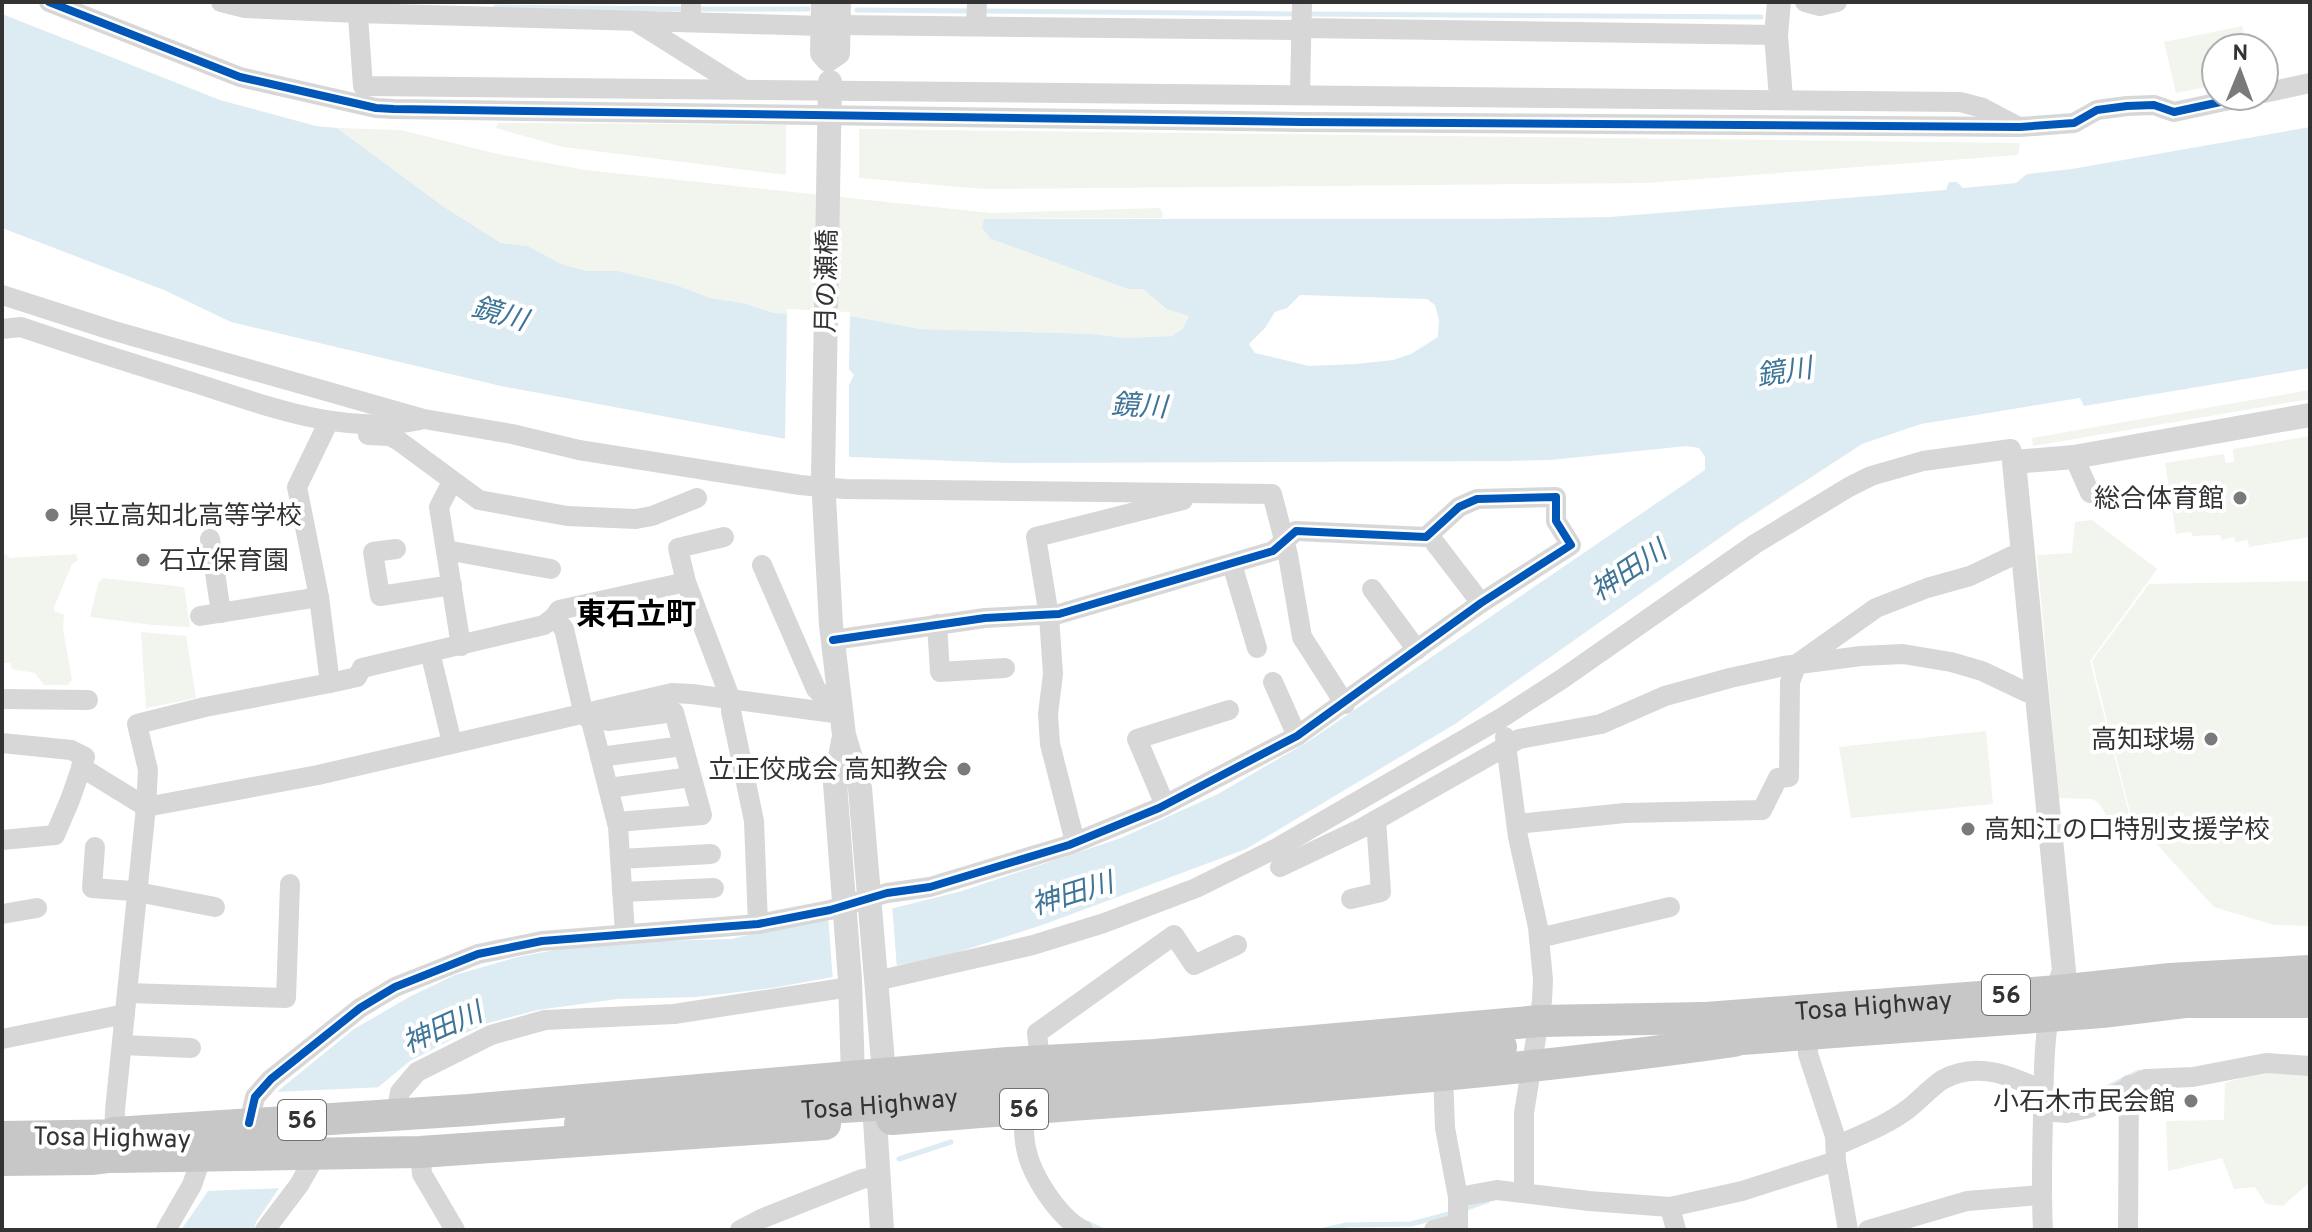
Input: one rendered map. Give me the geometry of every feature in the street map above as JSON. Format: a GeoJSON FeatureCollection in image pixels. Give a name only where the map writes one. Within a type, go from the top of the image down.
{"type":"FeatureCollection","features":[{"type":"Feature","properties":{"kind":"highway","name":"Tosa Highway"},"geometry":{"type":"LineString","coordinates":[[2,1160],[114,1145],[369,1122],[580,1124],[874,1105],[1167,1065],[1536,1043],[1572,1046],[1652,1040],[1734,1041],[1808,1035],[2054,1003],[2170,979],[2310,971]]}},
{"type":"Feature","properties":{"kind":"highway","name":"Tosa Highway"},"geometry":{"type":"LineString","coordinates":[[1536,1043],[1571,1034],[1703,1018],[2054,1003],[2310,1002]]}},
{"type":"Feature","properties":{"kind":"highway","name":"56"},"geometry":{"type":"LineString","coordinates":[[230,1134],[314,1155],[420,1152],[1158,1100],[1443,1075],[1536,1043]]}},
{"type":"Feature","properties":{"kind":"highway","name":"56"},"geometry":{"type":"LineString","coordinates":[[369,1122],[1040,1061],[1167,1065]]}},
{"type":"Feature","properties":{"kind":"highway","name":"Tosa Highway"},"geometry":{"type":"LineString","coordinates":[[2,1137],[114,1145]]}},
{"type":"Feature","properties":{"kind":"street"},"geometry":{"type":"LineString","coordinates":[[49,2],[240,77],[376,108],[394,109],[1301,122],[2020,127],[2074,123],[2097,110],[2127,106],[2154,105],[2174,112],[2200,106]]}},
{"type":"Feature","properties":{"kind":"street"},"geometry":{"type":"LineString","coordinates":[[221,2],[245,8],[357,8],[636,21],[691,12],[831,14],[976,26],[1776,35]]}},
{"type":"Feature","properties":{"kind":"street"},"geometry":{"type":"LineString","coordinates":[[976,26],[977,2]]}},
{"type":"Feature","properties":{"kind":"street"},"geometry":{"type":"LineString","coordinates":[[1300,94],[1302,2]]}},
{"type":"Feature","properties":{"kind":"street"},"geometry":{"type":"LineString","coordinates":[[1779,2],[1776,35],[1781,98]]}},
{"type":"Feature","properties":{"kind":"street"},"geometry":{"type":"LineString","coordinates":[[1805,2],[1820,6],[1837,2]]}},
{"type":"Feature","properties":{"kind":"street"},"geometry":{"type":"LineString","coordinates":[[357,8],[363,86],[1960,102],[1983,108],[2020,127]]}},
{"type":"Feature","properties":{"kind":"street","name":"月の瀬橋"},"geometry":{"type":"LineString","coordinates":[[831,14],[838,53],[829,71],[823,483],[842,724],[860,788],[857,906]]}},
{"type":"Feature","properties":{"kind":"street"},"geometry":{"type":"LineString","coordinates":[[636,21],[743,89]]}},
{"type":"Feature","properties":{"kind":"street"},"geometry":{"type":"LineString","coordinates":[[2280,90],[2310,83]]}},
{"type":"Feature","properties":{"kind":"street"},"geometry":{"type":"LineString","coordinates":[[2,295],[111,330],[424,419],[512,434],[579,450],[823,483],[1272,494],[1302,637],[1345,704]]}},
{"type":"Feature","properties":{"kind":"street"},"geometry":{"type":"LineString","coordinates":[[2,317],[11,328],[285,411],[336,422],[404,423],[424,419]]}},
{"type":"Feature","properties":{"kind":"street"},"geometry":{"type":"LineString","coordinates":[[11,328],[38,325],[93,335],[111,330]]}},
{"type":"Feature","properties":{"kind":"street"},"geometry":{"type":"LineString","coordinates":[[2014,462],[2074,457],[2310,415]]}},
{"type":"Feature","properties":{"kind":"street"},"geometry":{"type":"LineString","coordinates":[[336,422],[361,434],[390,436],[479,500],[567,516],[644,518],[697,498]]}},
{"type":"Feature","properties":{"kind":"street"},"geometry":{"type":"LineString","coordinates":[[330,683],[319,597],[297,487],[336,422]]}},
{"type":"Feature","properties":{"kind":"street"},"geometry":{"type":"LineString","coordinates":[[876,978],[1033,945],[1104,923],[1196,888],[1291,840],[1503,717],[1755,544],[1849,487],[1871,476],[1937,459],[2011,449],[2064,971],[2046,1037],[2041,1195],[2043,1230]]}},
{"type":"Feature","properties":{"kind":"street"},"geometry":{"type":"LineString","coordinates":[[2074,457],[2090,493]]}},
{"type":"Feature","properties":{"kind":"street"},"geometry":{"type":"LineString","coordinates":[[452,482],[439,507],[461,646]]}},
{"type":"Feature","properties":{"kind":"street"},"geometry":{"type":"LineString","coordinates":[[1075,842],[1050,744],[1048,714],[1053,674],[1049,616],[1036,537],[1206,494]]}},
{"type":"Feature","properties":{"kind":"street"},"geometry":{"type":"LineString","coordinates":[[166,1230],[192,1185],[255,1097],[280,1070],[360,1008],[395,987],[478,954],[624,926],[758,924],[857,906],[887,893],[930,887],[1075,842],[1165,805],[1297,736],[1481,603],[1571,545],[1556,521],[1556,497],[1477,499],[1459,507],[1426,537],[1296,531],[1273,551],[1049,616],[985,618],[833,640]]}},
{"type":"Feature","properties":{"kind":"street"},"geometry":{"type":"LineString","coordinates":[[724,537],[678,541],[686,582],[731,700],[754,821],[758,924]]}},
{"type":"Feature","properties":{"kind":"street"},"geometry":{"type":"LineString","coordinates":[[210,539],[224,617]]}},
{"type":"Feature","properties":{"kind":"street"},"geometry":{"type":"LineString","coordinates":[[1435,543],[1481,603]]}},
{"type":"Feature","properties":{"kind":"street"},"geometry":{"type":"LineString","coordinates":[[396,549],[366,554],[380,596],[452,585]]}},
{"type":"Feature","properties":{"kind":"street"},"geometry":{"type":"LineString","coordinates":[[446,550],[551,569]]}},
{"type":"Feature","properties":{"kind":"street"},"geometry":{"type":"LineString","coordinates":[[1517,824],[1625,813],[1762,810],[1778,778],[1789,777],[1790,682],[1797,664],[1876,608],[1927,588],[1970,576],[2012,556],[2023,555]]}},
{"type":"Feature","properties":{"kind":"street"},"geometry":{"type":"LineString","coordinates":[[1232,564],[1257,648]]}},
{"type":"Feature","properties":{"kind":"street"},"geometry":{"type":"LineString","coordinates":[[762,565],[816,689],[842,724]]}},
{"type":"Feature","properties":{"kind":"street"},"geometry":{"type":"LineString","coordinates":[[114,1145],[146,807],[148,770],[137,724],[205,707],[357,677],[362,668],[544,625],[559,610],[686,582]]}},
{"type":"Feature","properties":{"kind":"street"},"geometry":{"type":"LineString","coordinates":[[1372,589],[1417,650]]}},
{"type":"Feature","properties":{"kind":"street"},"geometry":{"type":"LineString","coordinates":[[200,616],[224,617],[319,597]]}},
{"type":"Feature","properties":{"kind":"street"},"geometry":{"type":"LineString","coordinates":[[554,617],[564,629],[617,822],[624,926]]}},
{"type":"Feature","properties":{"kind":"street"},"geometry":{"type":"LineString","coordinates":[[937,624],[940,672],[1005,668]]}},
{"type":"Feature","properties":{"kind":"street"},"geometry":{"type":"LineString","coordinates":[[430,652],[452,743]]}},
{"type":"Feature","properties":{"kind":"street"},"geometry":{"type":"LineString","coordinates":[[1280,867],[1376,820],[1519,739],[1601,724],[1665,696],[1797,664],[1903,654],[1982,671],[2026,692],[2037,693]]}},
{"type":"Feature","properties":{"kind":"street"},"geometry":{"type":"LineString","coordinates":[[1273,682],[1297,736]]}},
{"type":"Feature","properties":{"kind":"street"},"geometry":{"type":"LineString","coordinates":[[588,719],[672,693],[731,700],[842,724]]}},
{"type":"Feature","properties":{"kind":"street"},"geometry":{"type":"LineString","coordinates":[[2,699],[88,700]]}},
{"type":"Feature","properties":{"kind":"street"},"geometry":{"type":"LineString","coordinates":[[1165,805],[1137,739],[1229,710]]}},
{"type":"Feature","properties":{"kind":"street"},"geometry":{"type":"LineString","coordinates":[[81,767],[146,807],[304,778],[452,743],[588,719],[674,712],[702,815],[617,822]]}},
{"type":"Feature","properties":{"kind":"street"},"geometry":{"type":"LineString","coordinates":[[1503,717],[1543,980],[1524,1113],[1524,1192]]}},
{"type":"Feature","properties":{"kind":"street"},"geometry":{"type":"LineString","coordinates":[[2,743],[71,750],[85,757],[55,835],[2,840]]}},
{"type":"Feature","properties":{"kind":"street"},"geometry":{"type":"LineString","coordinates":[[600,757],[683,746]]}},
{"type":"Feature","properties":{"kind":"street"},"geometry":{"type":"LineString","coordinates":[[609,788],[691,777]]}},
{"type":"Feature","properties":{"kind":"street"},"geometry":{"type":"LineString","coordinates":[[1351,899],[1381,892],[1376,820]]}},
{"type":"Feature","properties":{"kind":"street"},"geometry":{"type":"LineString","coordinates":[[95,847],[92,888],[215,907]]}},
{"type":"Feature","properties":{"kind":"street"},"geometry":{"type":"LineString","coordinates":[[620,859],[711,854]]}},
{"type":"Feature","properties":{"kind":"street"},"geometry":{"type":"LineString","coordinates":[[2,1039],[21,1027],[126,1003],[286,998],[290,884]]}},
{"type":"Feature","properties":{"kind":"street"},"geometry":{"type":"LineString","coordinates":[[622,892],[714,888]]}},
{"type":"Feature","properties":{"kind":"street"},"geometry":{"type":"LineString","coordinates":[[857,906],[876,978],[868,1075]]}},
{"type":"Feature","properties":{"kind":"street"},"geometry":{"type":"LineString","coordinates":[[857,906],[850,984],[875,1120],[882,1230]]}},
{"type":"Feature","properties":{"kind":"street"},"geometry":{"type":"LineString","coordinates":[[1539,938],[1641,907],[1670,907]]}},
{"type":"Feature","properties":{"kind":"street"},"geometry":{"type":"LineString","coordinates":[[2,914],[37,908]]}},
{"type":"Feature","properties":{"kind":"street"},"geometry":{"type":"LineString","coordinates":[[1040,1061],[1037,1033],[1161,942],[1174,935],[1194,965],[1237,945]]}},
{"type":"Feature","properties":{"kind":"street"},"geometry":{"type":"LineString","coordinates":[[369,1122],[417,1072],[491,1035],[545,1020],[674,1014],[850,984]]}},
{"type":"Feature","properties":{"kind":"street"},"geometry":{"type":"LineString","coordinates":[[1808,1035],[1808,1054],[1835,1136],[1848,1230]]}},
{"type":"Feature","properties":{"kind":"street"},"geometry":{"type":"LineString","coordinates":[[122,1045],[191,1048]]}},
{"type":"Feature","properties":{"kind":"street"},"geometry":{"type":"LineString","coordinates":[[1434,1230],[1497,1190],[1670,1207],[1742,1191],[1836,1153],[1898,1115],[1943,1080],[1976,1070],[1992,1071],[2066,1113],[2089,1108],[2146,1079],[2193,1077],[2266,1063],[2310,1066]]}},
{"type":"Feature","properties":{"kind":"street"},"geometry":{"type":"LineString","coordinates":[[1158,1100],[1167,1065]]}},
{"type":"Feature","properties":{"kind":"street"},"geometry":{"type":"LineString","coordinates":[[1443,1075],[1445,1128],[1457,1215]]}},
{"type":"Feature","properties":{"kind":"street"},"geometry":{"type":"LineString","coordinates":[[2128,1230],[2129,1085]]}},
{"type":"Feature","properties":{"kind":"street"},"geometry":{"type":"LineString","coordinates":[[1024,1109],[1025,1145],[1029,1160],[1054,1205],[1079,1229]]}},
{"type":"Feature","properties":{"kind":"street"},"geometry":{"type":"LineString","coordinates":[[420,1152],[422,1174],[455,1230]]}},
{"type":"Feature","properties":{"kind":"street"},"geometry":{"type":"LineString","coordinates":[[265,1230],[299,1185],[314,1155]]}},
{"type":"Feature","properties":{"kind":"street"},"geometry":{"type":"LineString","coordinates":[[740,1230],[862,1179],[879,1176]]}},
{"type":"Feature","properties":{"kind":"street"},"geometry":{"type":"LineString","coordinates":[[1868,1230],[1967,1201],[2041,1195]]}},
{"type":"Feature","properties":{"kind":"street"},"geometry":{"type":"LineString","coordinates":[[1670,1207],[1676,1230]]}},
{"type":"Feature","properties":{"kind":"shaded area"},"geometry":{"type":"Polygon","coordinates":[[[2242,26],[2244,32],[2213,32],[2242,26]]]}},
{"type":"Feature","properties":{"kind":"shaded area"},"geometry":{"type":"Polygon","coordinates":[[[2200,35],[2200,88],[2176,93],[2164,42],[2200,35]]]}},
{"type":"Feature","properties":{"kind":"shaded area"},"geometry":{"type":"Polygon","coordinates":[[[498,123],[786,125],[786,175],[563,147],[496,128],[498,123]]]}},
{"type":"Feature","properties":{"kind":"shaded area"},"geometry":{"type":"Polygon","coordinates":[[[337,128],[401,130],[498,154],[585,170],[991,213],[1160,208],[1162,218],[984,219],[982,228],[991,239],[1128,289],[1143,289],[1165,309],[1189,316],[1183,330],[1172,336],[1125,338],[1092,334],[920,329],[856,317],[774,313],[618,271],[587,271],[561,264],[528,246],[501,243],[444,207],[337,128]]]}},
{"type":"Feature","properties":{"kind":"shaded area"},"geometry":{"type":"Polygon","coordinates":[[[859,129],[2020,143],[2018,155],[1646,183],[983,189],[859,178],[859,129]]]}},
{"type":"Feature","properties":{"kind":"shaded area"},"geometry":{"type":"Polygon","coordinates":[[[2310,390],[2310,399],[2033,446],[2032,438],[2310,390]]]}},
{"type":"Feature","properties":{"kind":"shaded area","name":"総合体育館"},"geometry":{"type":"Polygon","coordinates":[[[2310,436],[2310,537],[2249,547],[2248,540],[2236,542],[2234,537],[2222,540],[2220,535],[2176,534],[2165,463],[2224,454],[2226,463],[2234,462],[2233,449],[2310,436]]]}},
{"type":"Feature","properties":{"kind":"shaded area"},"geometry":{"type":"Polygon","coordinates":[[[2092,520],[2157,569],[2090,661],[2130,817],[2147,835],[2128,839],[2118,835],[2099,803],[2092,799],[2059,798],[2037,555],[2072,553],[2075,522],[2092,520]]]}},
{"type":"Feature","properties":{"kind":"shaded area"},"geometry":{"type":"Polygon","coordinates":[[[2,554],[10,558],[76,554],[78,560],[72,564],[54,607],[54,611],[64,615],[63,629],[72,680],[68,685],[44,685],[35,673],[12,669],[10,663],[2,663],[2,554]]]}},
{"type":"Feature","properties":{"kind":"shaded area"},"geometry":{"type":"Polygon","coordinates":[[[103,578],[184,587],[190,627],[90,617],[98,584],[103,578]]]}},
{"type":"Feature","properties":{"kind":"shaded area","name":"高知球場"},"geometry":{"type":"Polygon","coordinates":[[[2310,581],[2310,926],[2274,925],[2214,907],[2131,816],[2092,661],[2149,584],[2310,581]]]}},
{"type":"Feature","properties":{"kind":"shaded area"},"geometry":{"type":"Polygon","coordinates":[[[141,632],[186,636],[196,698],[146,708],[141,632]]]}},
{"type":"Feature","properties":{"kind":"shaded area"},"geometry":{"type":"Polygon","coordinates":[[[1986,731],[1993,804],[1851,818],[1839,747],[1986,731]]]}},
{"type":"Feature","properties":{"kind":"shaded area"},"geometry":{"type":"Polygon","coordinates":[[[2265,1071],[2310,1074],[2310,1182],[2283,1206],[2266,1204],[2255,1187],[2234,1189],[2222,1158],[2168,1171],[2166,1121],[2224,1120],[2225,1083],[2265,1071]]]}},
{"type":"Feature","properties":{"kind":"water"},"geometry":{"type":"Polygon","coordinates":[[[2,14],[220,100],[316,126],[337,128],[444,207],[501,243],[528,246],[561,264],[587,271],[618,271],[774,313],[856,317],[920,329],[1092,334],[1125,338],[1172,336],[1183,329],[1189,316],[1166,309],[1143,289],[1128,289],[991,239],[982,228],[984,219],[1610,217],[1946,190],[1949,182],[1957,182],[1963,188],[2016,183],[2027,174],[2072,169],[2310,127],[2310,368],[2084,406],[2080,398],[1921,424],[1862,444],[1738,525],[1455,724],[1246,849],[1045,924],[943,957],[772,988],[696,997],[617,999],[538,1010],[488,1023],[410,1061],[309,1144],[256,1222],[254,1230],[181,1230],[278,1091],[354,1029],[411,996],[455,975],[518,957],[592,943],[732,939],[805,921],[827,921],[894,908],[962,891],[1121,838],[1218,794],[1309,741],[1705,470],[1705,457],[1699,448],[1687,446],[1550,460],[1507,461],[1009,463],[851,457],[786,439],[501,386],[231,322],[164,290],[2,228],[2,14]],[[1300,295],[1287,308],[1275,312],[1249,344],[1255,353],[1309,366],[1393,360],[1411,354],[1438,337],[1439,320],[1435,305],[1427,299],[1300,295]]]}},
{"type":"Feature","properties":{"kind":"pier"},"geometry":{"type":"Polygon","coordinates":[[[787,309],[850,312],[849,369],[854,375],[849,385],[849,461],[785,443],[787,309]]]}},
{"type":"Feature","properties":{"kind":"pier"},"geometry":{"type":"Polygon","coordinates":[[[892,904],[897,969],[833,981],[828,916],[892,904]]]}},
{"type":"Feature","properties":{"kind":"pier"},"geometry":{"type":"Polygon","coordinates":[[[385,1087],[322,1133],[284,1188],[205,1191],[273,1092],[385,1087]]]}},
{"type":"Feature","properties":{"kind":"waterway"},"geometry":{"type":"LineString","coordinates":[[496,7],[685,9]]}},
{"type":"Feature","properties":{"kind":"waterway"},"geometry":{"type":"LineString","coordinates":[[696,9],[808,9]]}},
{"type":"Feature","properties":{"kind":"waterway"},"geometry":{"type":"LineString","coordinates":[[857,10],[972,11]]}},
{"type":"Feature","properties":{"kind":"waterway"},"geometry":{"type":"LineString","coordinates":[[981,11],[1295,14]]}},
{"type":"Feature","properties":{"kind":"waterway"},"geometry":{"type":"LineString","coordinates":[[1308,14],[1761,17]]}},
{"type":"Feature","properties":{"kind":"waterway"},"geometry":{"type":"LineString","coordinates":[[2080,1101],[2139,1072]]}},
{"type":"Feature","properties":{"kind":"waterway"},"geometry":{"type":"LineString","coordinates":[[899,1159],[951,1142]]}},
{"type":"Feature","properties":{"kind":"waterway"},"geometry":{"type":"LineString","coordinates":[[1462,1210],[1487,1201]]}},
{"type":"Feature","properties":{"kind":"waterway"},"geometry":{"type":"LineString","coordinates":[[1324,1230],[1346,1225],[1411,1224],[1453,1213]]}},
{"type":"Feature","properties":{"kind":"waterway"},"geometry":{"type":"LineString","coordinates":[[1087,1223],[1102,1230]]}},
{"type":"Feature","properties":{"kind":"cycle path"},"geometry":{"type":"LineString","coordinates":[[49,2],[240,77],[376,108],[394,109],[1301,122],[2020,127],[2074,123],[2097,110],[2127,106],[2154,105],[2174,112],[2200,106]]}},
{"type":"Feature","properties":{"kind":"cycle path"},"geometry":{"type":"LineString","coordinates":[[249,1123],[255,1097],[271,1079],[360,1008],[395,987],[478,954],[542,941],[758,924],[830,910],[887,893],[930,887],[1069,845],[1159,808],[1297,736],[1481,603],[1571,545],[1556,521],[1556,497],[1477,499],[1459,507],[1426,537],[1296,531],[1273,551],[1059,614],[985,618],[833,640]]}},
{"type":"Feature","properties":{"kind":"place","name":"総合体育館"},"geometry":{"type":"Point","coordinates":[2240,498]}},
{"type":"Feature","properties":{"kind":"place","name":"県立高知北高等学校"},"geometry":{"type":"Point","coordinates":[52,515]}},
{"type":"Feature","properties":{"kind":"place","name":"石立保育園"},"geometry":{"type":"Point","coordinates":[143,560]}},
{"type":"Feature","properties":{"kind":"place","name":"高知球場"},"geometry":{"type":"Point","coordinates":[2211,739]}},
{"type":"Feature","properties":{"kind":"place","name":"立正佼成会 高知教会"},"geometry":{"type":"Point","coordinates":[964,769]}},
{"type":"Feature","properties":{"kind":"place","name":"高知江の口特別支援学校"},"geometry":{"type":"Point","coordinates":[1968,829]}},
{"type":"Feature","properties":{"kind":"place","name":"小石木市民会館"},"geometry":{"type":"Point","coordinates":[2191,1101]}},
{"type":"Feature","properties":{"kind":"district","name":"東石立町"},"geometry":{"type":"Point","coordinates":[636,614]}},
{"type":"Feature","properties":{"kind":"water label","name":"鏡川"},"geometry":{"type":"Point","coordinates":[500,313]}},
{"type":"Feature","properties":{"kind":"water label","name":"鏡川"},"geometry":{"type":"Point","coordinates":[1784,371]}},
{"type":"Feature","properties":{"kind":"water label","name":"鏡川"},"geometry":{"type":"Point","coordinates":[1139,405]}},
{"type":"Feature","properties":{"kind":"water label","name":"神田川"},"geometry":{"type":"Point","coordinates":[1628,570]}},
{"type":"Feature","properties":{"kind":"water label","name":"神田川"},"geometry":{"type":"Point","coordinates":[1072,893]}},
{"type":"Feature","properties":{"kind":"water label","name":"神田川"},"geometry":{"type":"Point","coordinates":[442,1027]}}]}
